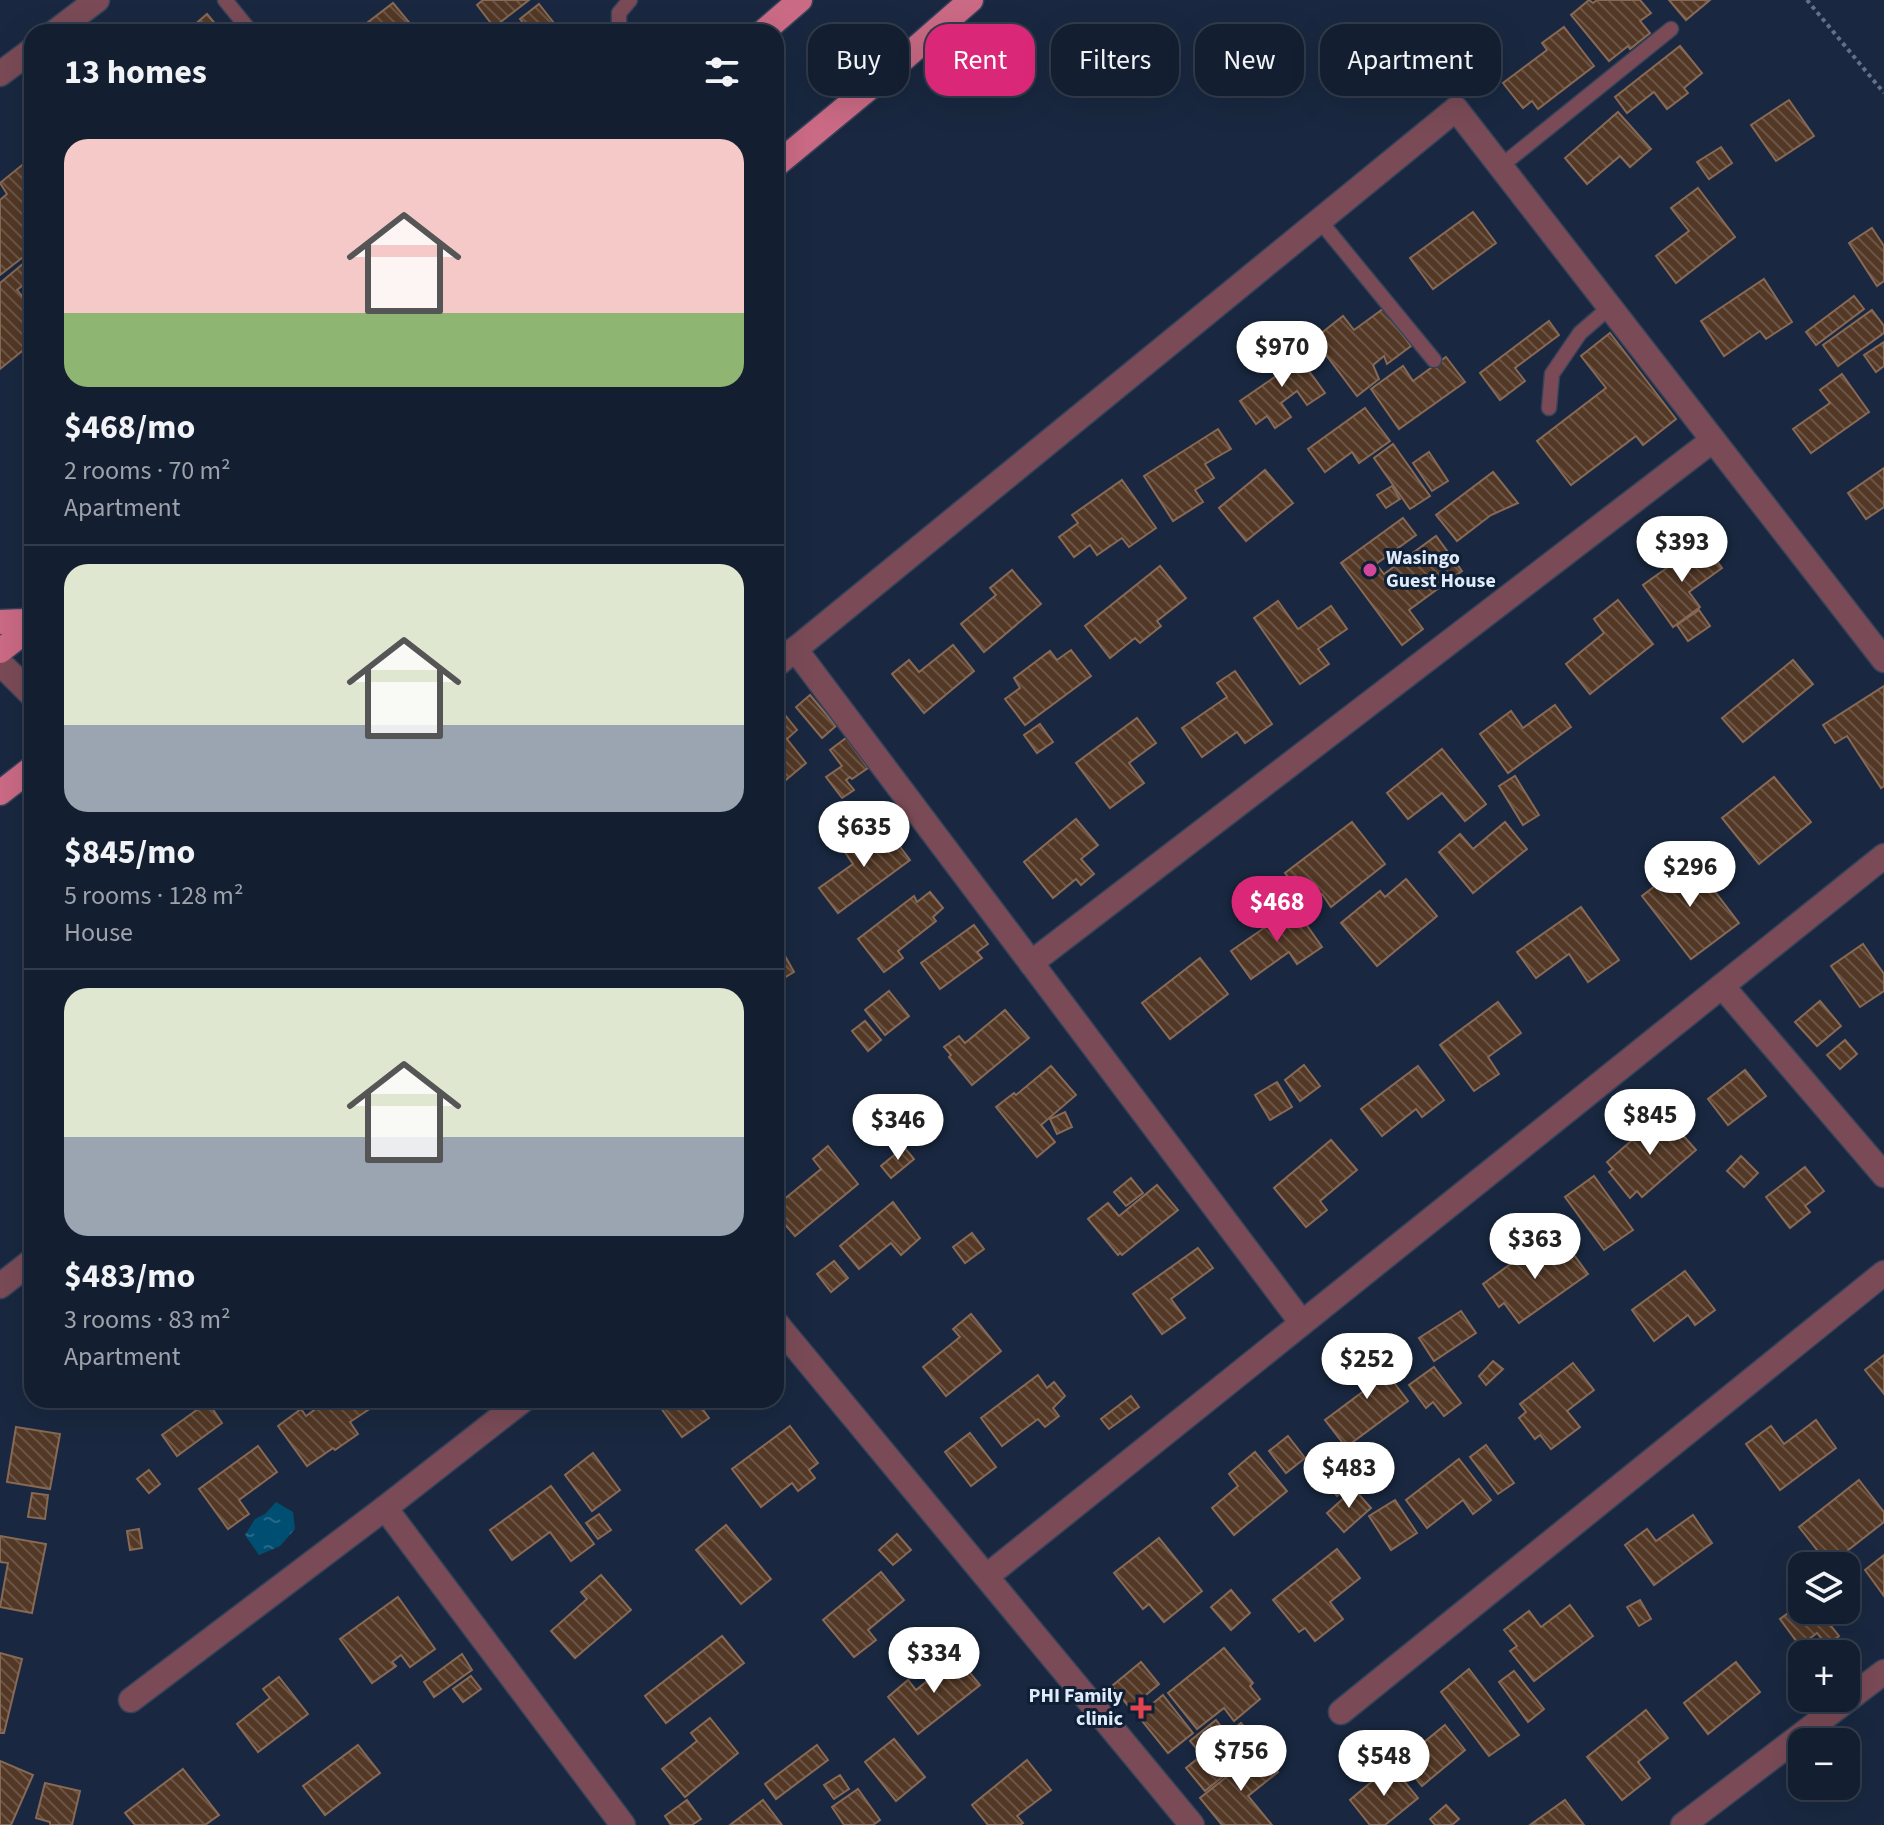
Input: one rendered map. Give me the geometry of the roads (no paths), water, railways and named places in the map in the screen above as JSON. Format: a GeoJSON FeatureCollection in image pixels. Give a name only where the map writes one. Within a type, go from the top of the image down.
{"type":"FeatureCollection","features":[{"type":"Feature","properties":{"kind":"main road"},"geometry":{"type":"LineString","coordinates":[[784,158],[971,0]]}},
{"type":"Feature","properties":{"kind":"main road"},"geometry":{"type":"LineString","coordinates":[[770,24],[787,4]]}},
{"type":"Feature","properties":{"kind":"main road"},"geometry":{"type":"LineString","coordinates":[[0,622],[24,621]]}},
{"type":"Feature","properties":{"kind":"main road"},"geometry":{"type":"LineString","coordinates":[[0,651],[24,632]]}},
{"type":"Feature","properties":{"kind":"main road"},"geometry":{"type":"LineString","coordinates":[[0,793],[24,774]]}},
{"type":"Feature","properties":{"kind":"street"},"geometry":{"type":"LineString","coordinates":[[66,24],[97,0]]}},
{"type":"Feature","properties":{"kind":"street"},"geometry":{"type":"LineString","coordinates":[[0,74],[24,56]]}},
{"type":"Feature","properties":{"kind":"street"},"geometry":{"type":"LineString","coordinates":[[1302,1323],[1031,963],[785,657],[1456,109],[1884,660]]}},
{"type":"Feature","properties":{"kind":"street"},"geometry":{"type":"LineString","coordinates":[[1031,963],[1713,440]]}},
{"type":"Feature","properties":{"kind":"street"},"geometry":{"type":"LineString","coordinates":[[0,663],[24,687]]}},
{"type":"Feature","properties":{"kind":"street"},"geometry":{"type":"LineString","coordinates":[[987,1576],[1884,856]]}},
{"type":"Feature","properties":{"kind":"street"},"geometry":{"type":"LineString","coordinates":[[1722,986],[1884,1175]]}},
{"type":"Feature","properties":{"kind":"street"},"geometry":{"type":"LineString","coordinates":[[0,1286],[24,1267]]}},
{"type":"Feature","properties":{"kind":"street"},"geometry":{"type":"LineString","coordinates":[[1341,1712],[1884,1273]]}},
{"type":"Feature","properties":{"kind":"street"},"geometry":{"type":"LineString","coordinates":[[784,1333],[1192,1825]]}},
{"type":"Feature","properties":{"kind":"street"},"geometry":{"type":"LineString","coordinates":[[131,1700],[513,1408]]}},
{"type":"Feature","properties":{"kind":"street"},"geometry":{"type":"LineString","coordinates":[[385,1508],[623,1825]]}},
{"type":"Feature","properties":{"kind":"street"},"geometry":{"type":"LineString","coordinates":[[1683,1825],[1884,1672]]}},
{"type":"Feature","properties":{"kind":"lane"},"geometry":{"type":"LineString","coordinates":[[225,0],[244,24]]}},
{"type":"Feature","properties":{"kind":"lane"},"geometry":{"type":"LineString","coordinates":[[619,24],[619,13],[630,0]]}},
{"type":"Feature","properties":{"kind":"lane"},"geometry":{"type":"LineString","coordinates":[[1501,166],[1671,29]]}},
{"type":"Feature","properties":{"kind":"lane"},"geometry":{"type":"LineString","coordinates":[[1320,221],[1434,360]]}},
{"type":"Feature","properties":{"kind":"lane"},"geometry":{"type":"LineString","coordinates":[[1549,408],[1552,374],[1580,333],[1610,307]]}},
{"type":"Feature","properties":{"kind":"water"},"geometry":{"type":"Polygon","coordinates":[[[276,1502],[293,1512],[295,1529],[280,1546],[259,1555],[245,1535],[255,1519],[265,1514],[276,1502]]]}},
{"type":"Feature","properties":{"kind":"place","name":"Wasingo Guest House"},"geometry":{"type":"Point","coordinates":[1370,570]}},
{"type":"Feature","properties":{"kind":"place","name":"PHI Family clinic"},"geometry":{"type":"Point","coordinates":[1141,1708]}}]}
